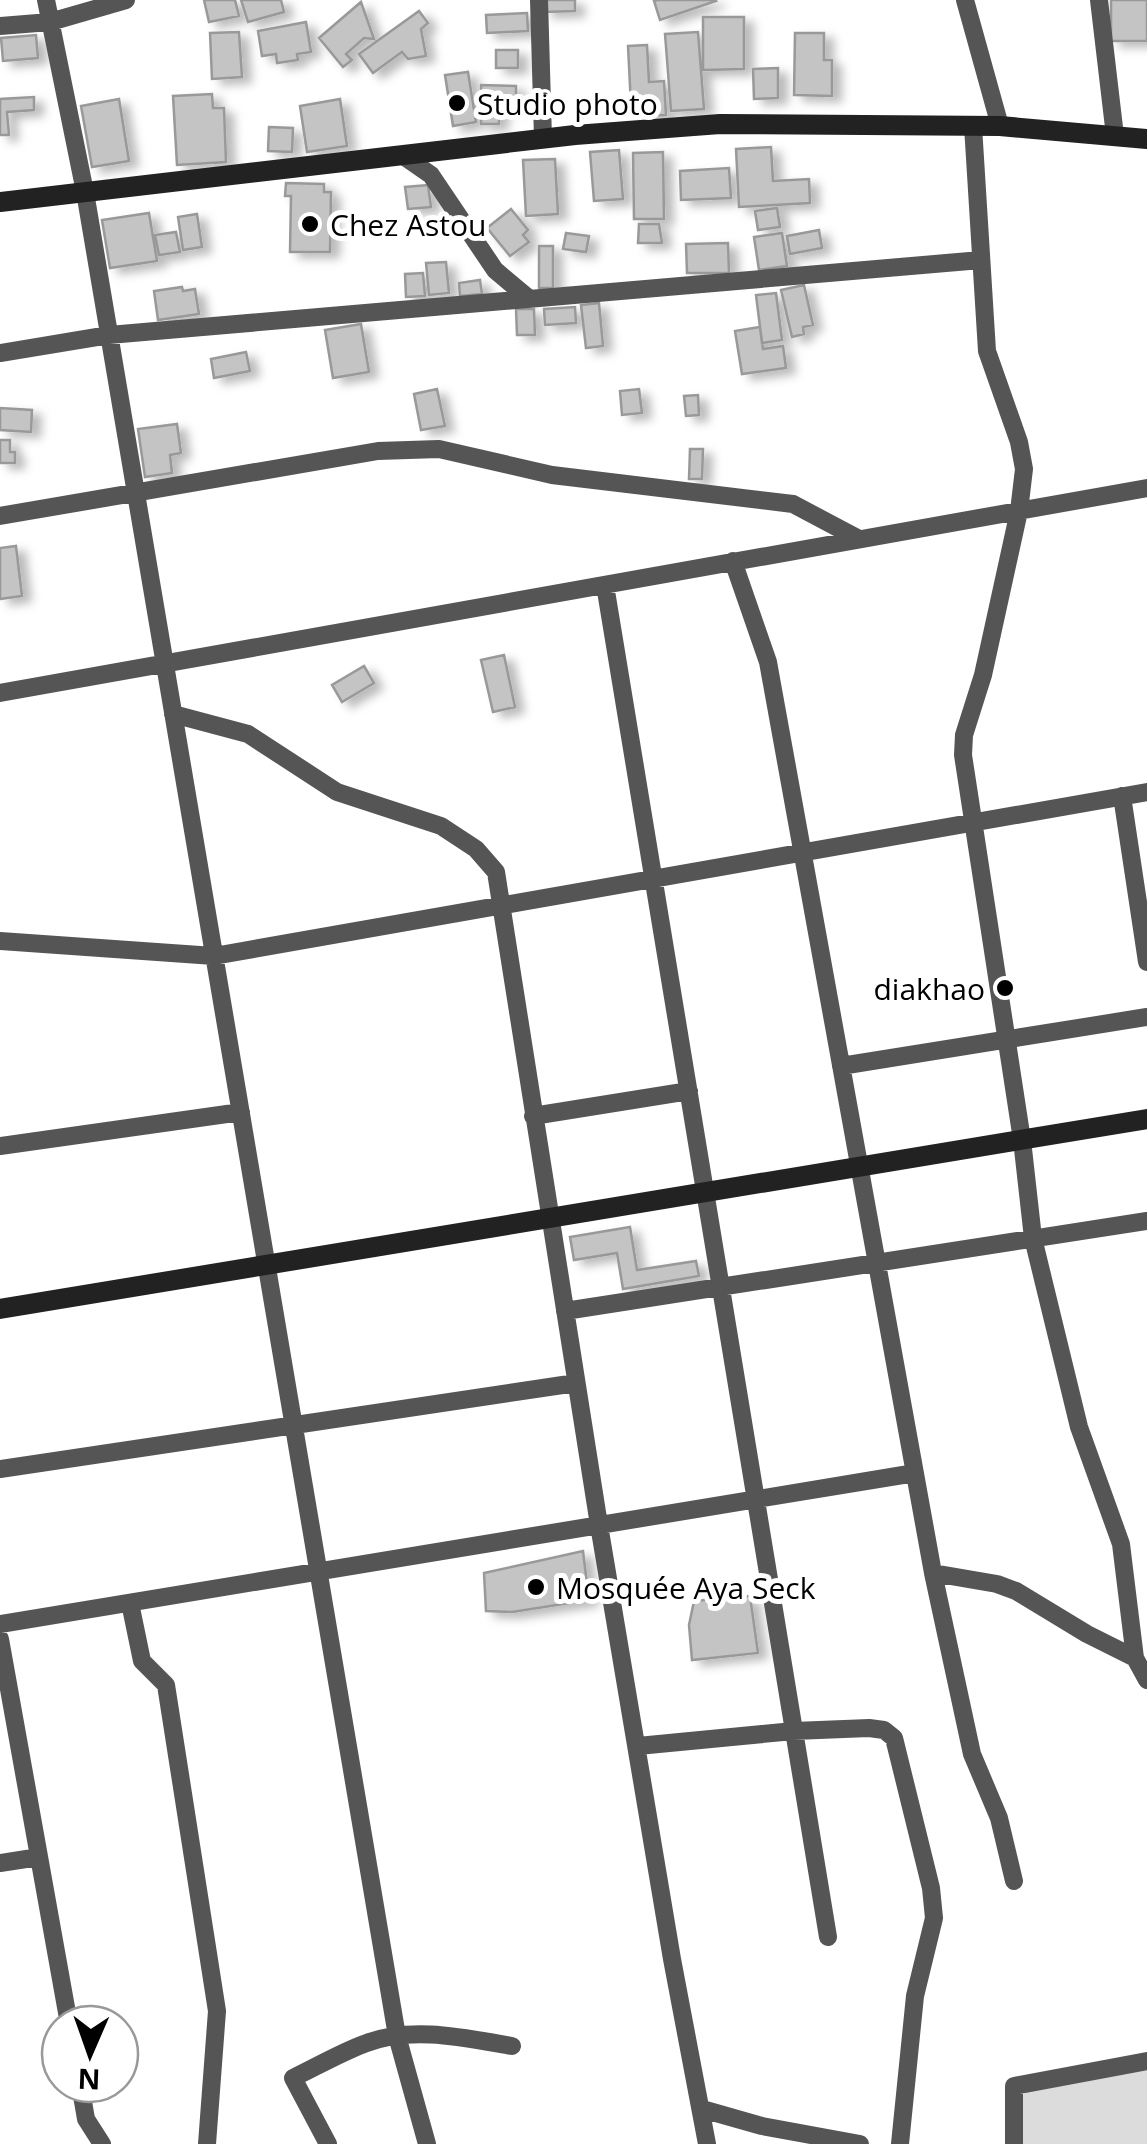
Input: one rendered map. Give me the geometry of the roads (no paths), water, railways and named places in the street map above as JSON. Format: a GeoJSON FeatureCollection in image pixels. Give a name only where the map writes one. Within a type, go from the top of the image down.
{"type":"FeatureCollection","features":[{"type":"Feature","properties":{"kind":"street"},"geometry":{"type":"LineString","coordinates":[[46,0],[85,192],[397,2036],[427,2144]]}},
{"type":"Feature","properties":{"kind":"street"},"geometry":{"type":"LineString","coordinates":[[0,26],[50,22],[126,0]]}},
{"type":"Feature","properties":{"kind":"street"},"geometry":{"type":"LineString","coordinates":[[539,0],[543,138]]}},
{"type":"Feature","properties":{"kind":"street"},"geometry":{"type":"LineString","coordinates":[[965,0],[1000,126]]}},
{"type":"Feature","properties":{"kind":"street"},"geometry":{"type":"LineString","coordinates":[[1099,0],[1115,136]]}},
{"type":"Feature","properties":{"kind":"street"},"geometry":{"type":"LineString","coordinates":[[0,202],[543,138],[720,124],[1000,126],[1147,139]]}},
{"type":"Feature","properties":{"kind":"street"},"geometry":{"type":"LineString","coordinates":[[973,126],[987,351],[1019,442],[1024,470],[1020,511],[984,675],[964,735],[962,754],[1022,1140],[1033,1238],[1080,1427],[1121,1544],[1135,1658],[1147,1680]]}},
{"type":"Feature","properties":{"kind":"street"},"geometry":{"type":"LineString","coordinates":[[405,157],[431,175],[496,270],[528,297]]}},
{"type":"Feature","properties":{"kind":"street"},"geometry":{"type":"LineString","coordinates":[[0,353],[109,335],[982,260]]}},
{"type":"Feature","properties":{"kind":"street"},"geometry":{"type":"LineString","coordinates":[[0,516],[378,451],[439,449],[552,475],[793,504],[860,540]]}},
{"type":"Feature","properties":{"kind":"street"},"geometry":{"type":"LineString","coordinates":[[0,693],[1147,488]]}},
{"type":"Feature","properties":{"kind":"street"},"geometry":{"type":"LineString","coordinates":[[733,562],[768,662],[933,1573],[972,1754],[999,1818],[1014,1881]]}},
{"type":"Feature","properties":{"kind":"street"},"geometry":{"type":"LineString","coordinates":[[606,585],[828,1937]]}},
{"type":"Feature","properties":{"kind":"street"},"geometry":{"type":"LineString","coordinates":[[174,714],[248,734],[336,792],[441,826],[476,849],[496,872],[599,1525],[706,2144]]}},
{"type":"Feature","properties":{"kind":"street"},"geometry":{"type":"LineString","coordinates":[[0,941],[214,956],[1147,792]]}},
{"type":"Feature","properties":{"kind":"street"},"geometry":{"type":"LineString","coordinates":[[1122,796],[1147,962]]}},
{"type":"Feature","properties":{"kind":"street"},"geometry":{"type":"LineString","coordinates":[[841,1066],[1147,1017]]}},
{"type":"Feature","properties":{"kind":"street"},"geometry":{"type":"LineString","coordinates":[[533,1116],[689,1091]]}},
{"type":"Feature","properties":{"kind":"street"},"geometry":{"type":"LineString","coordinates":[[0,1146],[241,1112]]}},
{"type":"Feature","properties":{"kind":"street"},"geometry":{"type":"LineString","coordinates":[[0,1309],[1147,1119]]}},
{"type":"Feature","properties":{"kind":"street"},"geometry":{"type":"LineString","coordinates":[[565,1311],[1147,1221]]}},
{"type":"Feature","properties":{"kind":"street"},"geometry":{"type":"LineString","coordinates":[[0,1468],[576,1383]]}},
{"type":"Feature","properties":{"kind":"street"},"geometry":{"type":"LineString","coordinates":[[0,1624],[915,1473]]}},
{"type":"Feature","properties":{"kind":"street"},"geometry":{"type":"LineString","coordinates":[[933,1573],[1016,1591],[1135,1658]]}},
{"type":"Feature","properties":{"kind":"street"},"geometry":{"type":"LineString","coordinates":[[130,1603],[142,1662],[166,1685],[217,2011],[206,2144]]}},
{"type":"Feature","properties":{"kind":"street"},"geometry":{"type":"LineString","coordinates":[[0,1639],[65,2004]]}},
{"type":"Feature","properties":{"kind":"street"},"geometry":{"type":"LineString","coordinates":[[638,1746],[869,1728],[884,1730],[894,1738],[931,1888],[934,1918],[915,1996],[900,2144]]}},
{"type":"Feature","properties":{"kind":"street"},"geometry":{"type":"LineString","coordinates":[[0,1863],[39,1856]]}},
{"type":"Feature","properties":{"kind":"street"},"geometry":{"type":"LineString","coordinates":[[328,2144],[293,2078],[367,2042],[397,2036],[452,2036],[512,2046]]}},
{"type":"Feature","properties":{"kind":"street"},"geometry":{"type":"LineString","coordinates":[[1014,2144],[1014,2086],[1147,2061]]}},
{"type":"Feature","properties":{"kind":"street"},"geometry":{"type":"LineString","coordinates":[[84,2104],[86,2118],[102,2144]]}},
{"type":"Feature","properties":{"kind":"street"},"geometry":{"type":"LineString","coordinates":[[702,2108],[762,2126],[860,2144]]}},
{"type":"Feature","properties":{"kind":"street"},"geometry":{"type":"LineString","coordinates":[[762,2126],[774,2144]]}},
{"type":"Feature","properties":{"kind":"place","name":"Studio photo"},"geometry":{"type":"Point","coordinates":[457,103]}},
{"type":"Feature","properties":{"kind":"place","name":"Chez Astou"},"geometry":{"type":"Point","coordinates":[310,224]}},
{"type":"Feature","properties":{"kind":"place","name":"diakhao"},"geometry":{"type":"Point","coordinates":[1005,988]}},
{"type":"Feature","properties":{"kind":"place","name":"Mosquée Aya Seck"},"geometry":{"type":"Point","coordinates":[536,1587]}}]}
